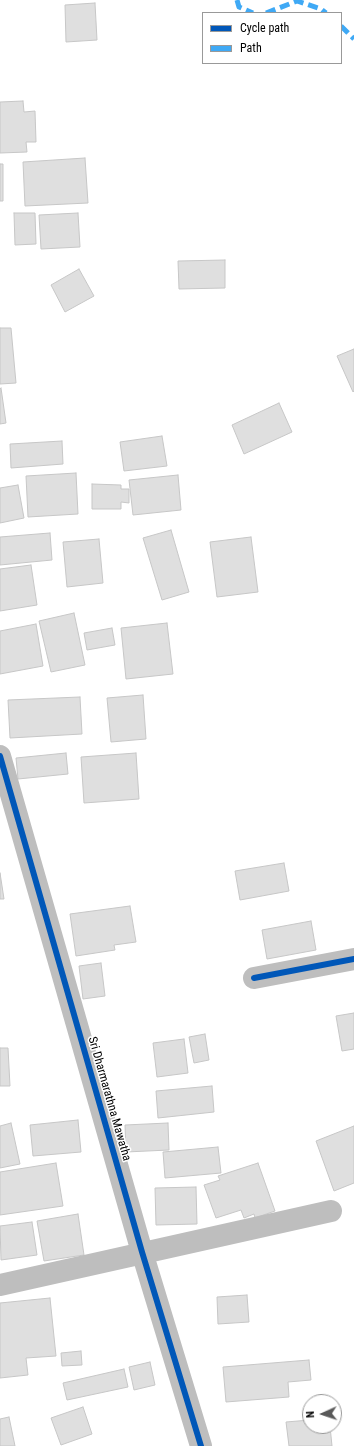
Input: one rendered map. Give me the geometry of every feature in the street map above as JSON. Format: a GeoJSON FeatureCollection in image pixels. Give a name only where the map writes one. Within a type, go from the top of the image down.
{"type":"FeatureCollection","features":[{"type":"Feature","properties":{"kind":"street","name":"Sri Dharmarathna Mawatha"},"geometry":{"type":"LineString","coordinates":[[0,756],[142,1252],[202,1446]]}},
{"type":"Feature","properties":{"kind":"street"},"geometry":{"type":"LineString","coordinates":[[254,978],[354,959]]}},
{"type":"Feature","properties":{"kind":"street"},"geometry":{"type":"LineString","coordinates":[[0,1285],[142,1252],[331,1211]]}},
{"type":"Feature","properties":{"kind":"building"},"geometry":{"type":"Polygon","coordinates":[[[95,3],[97,40],[66,42],[65,5],[95,3]]]}},
{"type":"Feature","properties":{"kind":"building"},"geometry":{"type":"Polygon","coordinates":[[[23,101],[24,112],[35,111],[36,142],[26,142],[27,152],[0,153],[0,102],[23,101]]]}},
{"type":"Feature","properties":{"kind":"building"},"geometry":{"type":"Polygon","coordinates":[[[85,158],[88,203],[25,206],[23,162],[85,158]]]}},
{"type":"Feature","properties":{"kind":"building"},"geometry":{"type":"Polygon","coordinates":[[[0,164],[3,164],[3,201],[0,201],[0,164]]]}},
{"type":"Feature","properties":{"kind":"building"},"geometry":{"type":"Polygon","coordinates":[[[14,213],[35,213],[36,244],[15,245],[14,213]]]}},
{"type":"Feature","properties":{"kind":"building"},"geometry":{"type":"Polygon","coordinates":[[[78,213],[80,247],[41,249],[39,215],[78,213]]]}},
{"type":"Feature","properties":{"kind":"building"},"geometry":{"type":"Polygon","coordinates":[[[225,260],[225,288],[179,289],[178,261],[225,260]]]}},
{"type":"Feature","properties":{"kind":"building"},"geometry":{"type":"Polygon","coordinates":[[[79,269],[94,296],[65,312],[51,285],[79,269]]]}},
{"type":"Feature","properties":{"kind":"building"},"geometry":{"type":"Polygon","coordinates":[[[0,328],[11,328],[16,383],[0,384],[0,328]]]}},
{"type":"Feature","properties":{"kind":"building"},"geometry":{"type":"Polygon","coordinates":[[[354,349],[354,391],[353,392],[337,356],[354,349]]]}},
{"type":"Feature","properties":{"kind":"building"},"geometry":{"type":"Polygon","coordinates":[[[1,388],[6,423],[0,424],[0,389],[1,388]]]}},
{"type":"Feature","properties":{"kind":"building"},"geometry":{"type":"Polygon","coordinates":[[[279,403],[292,432],[244,454],[232,425],[279,403]]]}},
{"type":"Feature","properties":{"kind":"building"},"geometry":{"type":"Polygon","coordinates":[[[162,436],[167,466],[124,471],[120,442],[162,436]]]}},
{"type":"Feature","properties":{"kind":"building"},"geometry":{"type":"Polygon","coordinates":[[[62,441],[63,464],[11,468],[10,444],[62,441]]]}},
{"type":"Feature","properties":{"kind":"building"},"geometry":{"type":"Polygon","coordinates":[[[76,473],[78,514],[28,517],[26,476],[76,473]]]}},
{"type":"Feature","properties":{"kind":"building"},"geometry":{"type":"Polygon","coordinates":[[[178,475],[181,510],[133,515],[129,480],[178,475]]]}},
{"type":"Feature","properties":{"kind":"building"},"geometry":{"type":"Polygon","coordinates":[[[92,484],[121,485],[121,489],[129,489],[129,503],[121,502],[121,509],[92,509],[92,484]]]}},
{"type":"Feature","properties":{"kind":"building"},"geometry":{"type":"Polygon","coordinates":[[[18,485],[24,518],[0,523],[0,488],[18,485]]]}},
{"type":"Feature","properties":{"kind":"building"},"geometry":{"type":"Polygon","coordinates":[[[171,530],[189,592],[162,600],[143,538],[171,530]]]}},
{"type":"Feature","properties":{"kind":"building"},"geometry":{"type":"Polygon","coordinates":[[[50,533],[52,560],[0,565],[0,537],[50,533]]]}},
{"type":"Feature","properties":{"kind":"building"},"geometry":{"type":"Polygon","coordinates":[[[251,537],[258,592],[217,597],[210,542],[251,537]]]}},
{"type":"Feature","properties":{"kind":"building"},"geometry":{"type":"Polygon","coordinates":[[[99,539],[103,583],[67,587],[63,542],[99,539]]]}},
{"type":"Feature","properties":{"kind":"building"},"geometry":{"type":"Polygon","coordinates":[[[31,565],[37,605],[0,611],[0,569],[31,565]]]}},
{"type":"Feature","properties":{"kind":"building"},"geometry":{"type":"Polygon","coordinates":[[[74,613],[85,665],[51,672],[39,621],[74,613]]]}},
{"type":"Feature","properties":{"kind":"building"},"geometry":{"type":"Polygon","coordinates":[[[167,623],[173,674],[126,679],[121,628],[167,623]]]}},
{"type":"Feature","properties":{"kind":"building"},"geometry":{"type":"Polygon","coordinates":[[[36,624],[43,666],[0,674],[0,631],[36,624]]]}},
{"type":"Feature","properties":{"kind":"building"},"geometry":{"type":"Polygon","coordinates":[[[112,628],[115,645],[87,650],[84,633],[112,628]]]}},
{"type":"Feature","properties":{"kind":"building"},"geometry":{"type":"Polygon","coordinates":[[[143,695],[146,739],[111,742],[107,698],[143,695]]]}},
{"type":"Feature","properties":{"kind":"building"},"geometry":{"type":"Polygon","coordinates":[[[80,697],[82,734],[10,738],[8,700],[80,697]]]}},
{"type":"Feature","properties":{"kind":"building"},"geometry":{"type":"Polygon","coordinates":[[[66,753],[68,774],[18,779],[16,758],[66,753]]]}},
{"type":"Feature","properties":{"kind":"building"},"geometry":{"type":"Polygon","coordinates":[[[136,753],[139,799],[84,803],[81,757],[136,753]]]}},
{"type":"Feature","properties":{"kind":"building"},"geometry":{"type":"Polygon","coordinates":[[[284,863],[289,891],[240,900],[235,871],[284,863]]]}},
{"type":"Feature","properties":{"kind":"building"},"geometry":{"type":"Polygon","coordinates":[[[0,873],[4,899],[0,899],[0,873]]]}},
{"type":"Feature","properties":{"kind":"building"},"geometry":{"type":"Polygon","coordinates":[[[130,906],[136,942],[114,945],[115,950],[76,956],[70,914],[130,906]]]}},
{"type":"Feature","properties":{"kind":"building"},"geometry":{"type":"Polygon","coordinates":[[[311,921],[316,950],[267,959],[262,930],[311,921]]]}},
{"type":"Feature","properties":{"kind":"building"},"geometry":{"type":"Polygon","coordinates":[[[101,963],[105,996],[83,999],[79,966],[101,963]]]}},
{"type":"Feature","properties":{"kind":"building"},"geometry":{"type":"Polygon","coordinates":[[[354,1013],[354,1049],[342,1051],[336,1016],[354,1013]]]}},
{"type":"Feature","properties":{"kind":"building"},"geometry":{"type":"Polygon","coordinates":[[[205,1034],[209,1060],[194,1063],[189,1037],[205,1034]]]}},
{"type":"Feature","properties":{"kind":"building"},"geometry":{"type":"Polygon","coordinates":[[[184,1039],[188,1073],[157,1077],[153,1043],[184,1039]]]}},
{"type":"Feature","properties":{"kind":"building"},"geometry":{"type":"Polygon","coordinates":[[[0,1048],[8,1048],[10,1086],[0,1086],[0,1048]]]}},
{"type":"Feature","properties":{"kind":"building"},"geometry":{"type":"Polygon","coordinates":[[[212,1086],[214,1112],[158,1118],[156,1091],[212,1086]]]}},
{"type":"Feature","properties":{"kind":"building"},"geometry":{"type":"Polygon","coordinates":[[[78,1120],[81,1152],[33,1156],[30,1125],[78,1120]]]}},
{"type":"Feature","properties":{"kind":"building"},"geometry":{"type":"Polygon","coordinates":[[[11,1123],[20,1164],[0,1168],[0,1126],[11,1123]]]}},
{"type":"Feature","properties":{"kind":"building"},"geometry":{"type":"Polygon","coordinates":[[[168,1123],[169,1150],[126,1152],[125,1125],[168,1123]]]}},
{"type":"Feature","properties":{"kind":"building"},"geometry":{"type":"Polygon","coordinates":[[[354,1126],[354,1183],[334,1191],[316,1141],[354,1126]]]}},
{"type":"Feature","properties":{"kind":"building"},"geometry":{"type":"Polygon","coordinates":[[[218,1147],[221,1173],[165,1178],[163,1152],[218,1147]]]}},
{"type":"Feature","properties":{"kind":"building"},"geometry":{"type":"Polygon","coordinates":[[[56,1163],[63,1206],[0,1215],[0,1172],[56,1163]]]}},
{"type":"Feature","properties":{"kind":"building"},"geometry":{"type":"Polygon","coordinates":[[[258,1163],[275,1211],[255,1218],[254,1214],[244,1218],[241,1210],[216,1218],[204,1185],[220,1180],[218,1176],[258,1163]]]}},
{"type":"Feature","properties":{"kind":"building"},"geometry":{"type":"Polygon","coordinates":[[[196,1187],[197,1224],[156,1225],[155,1188],[196,1187]]]}},
{"type":"Feature","properties":{"kind":"building"},"geometry":{"type":"Polygon","coordinates":[[[78,1214],[84,1255],[44,1261],[37,1221],[78,1214]]]}},
{"type":"Feature","properties":{"kind":"building"},"geometry":{"type":"Polygon","coordinates":[[[32,1222],[37,1255],[1,1260],[0,1226],[32,1222]]]}},
{"type":"Feature","properties":{"kind":"building"},"geometry":{"type":"Polygon","coordinates":[[[247,1295],[249,1322],[218,1324],[217,1297],[247,1295]]]}},
{"type":"Feature","properties":{"kind":"building"},"geometry":{"type":"Polygon","coordinates":[[[50,1298],[56,1356],[26,1358],[28,1375],[0,1378],[0,1303],[50,1298]]]}},
{"type":"Feature","properties":{"kind":"building"},"geometry":{"type":"Polygon","coordinates":[[[81,1351],[82,1365],[62,1366],[61,1353],[81,1351]]]}},
{"type":"Feature","properties":{"kind":"building"},"geometry":{"type":"Polygon","coordinates":[[[309,1360],[311,1380],[288,1382],[289,1397],[226,1402],[223,1367],[309,1360]]]}},
{"type":"Feature","properties":{"kind":"building"},"geometry":{"type":"Polygon","coordinates":[[[150,1362],[155,1385],[134,1390],[129,1367],[150,1362]]]}},
{"type":"Feature","properties":{"kind":"building"},"geometry":{"type":"Polygon","coordinates":[[[124,1369],[128,1387],[67,1400],[63,1383],[124,1369]]]}},
{"type":"Feature","properties":{"kind":"building"},"geometry":{"type":"Polygon","coordinates":[[[83,1407],[92,1434],[61,1445],[51,1418],[83,1407]]]}},
{"type":"Feature","properties":{"kind":"building"},"geometry":{"type":"Polygon","coordinates":[[[9,1417],[15,1446],[0,1446],[0,1419],[9,1417]]]}},
{"type":"Feature","properties":{"kind":"building"},"geometry":{"type":"Polygon","coordinates":[[[302,1421],[302,1434],[331,1434],[332,1446],[289,1446],[286,1422],[302,1421]]]}},
{"type":"Feature","properties":{"kind":"marked path"},"geometry":{"type":"LineString","coordinates":[[237,0],[239,7],[251,12]]}},
{"type":"Feature","properties":{"kind":"marked path"},"geometry":{"type":"LineString","coordinates":[[269,12],[297,1],[321,9],[325,12]]}},
{"type":"Feature","properties":{"kind":"marked path"},"geometry":{"type":"LineString","coordinates":[[342,27],[354,39]]}},
{"type":"Feature","properties":{"kind":"cycle path"},"geometry":{"type":"LineString","coordinates":[[0,756],[142,1252],[201,1446]]}},
{"type":"Feature","properties":{"kind":"cycle path"},"geometry":{"type":"LineString","coordinates":[[254,978],[354,959]]}}]}
